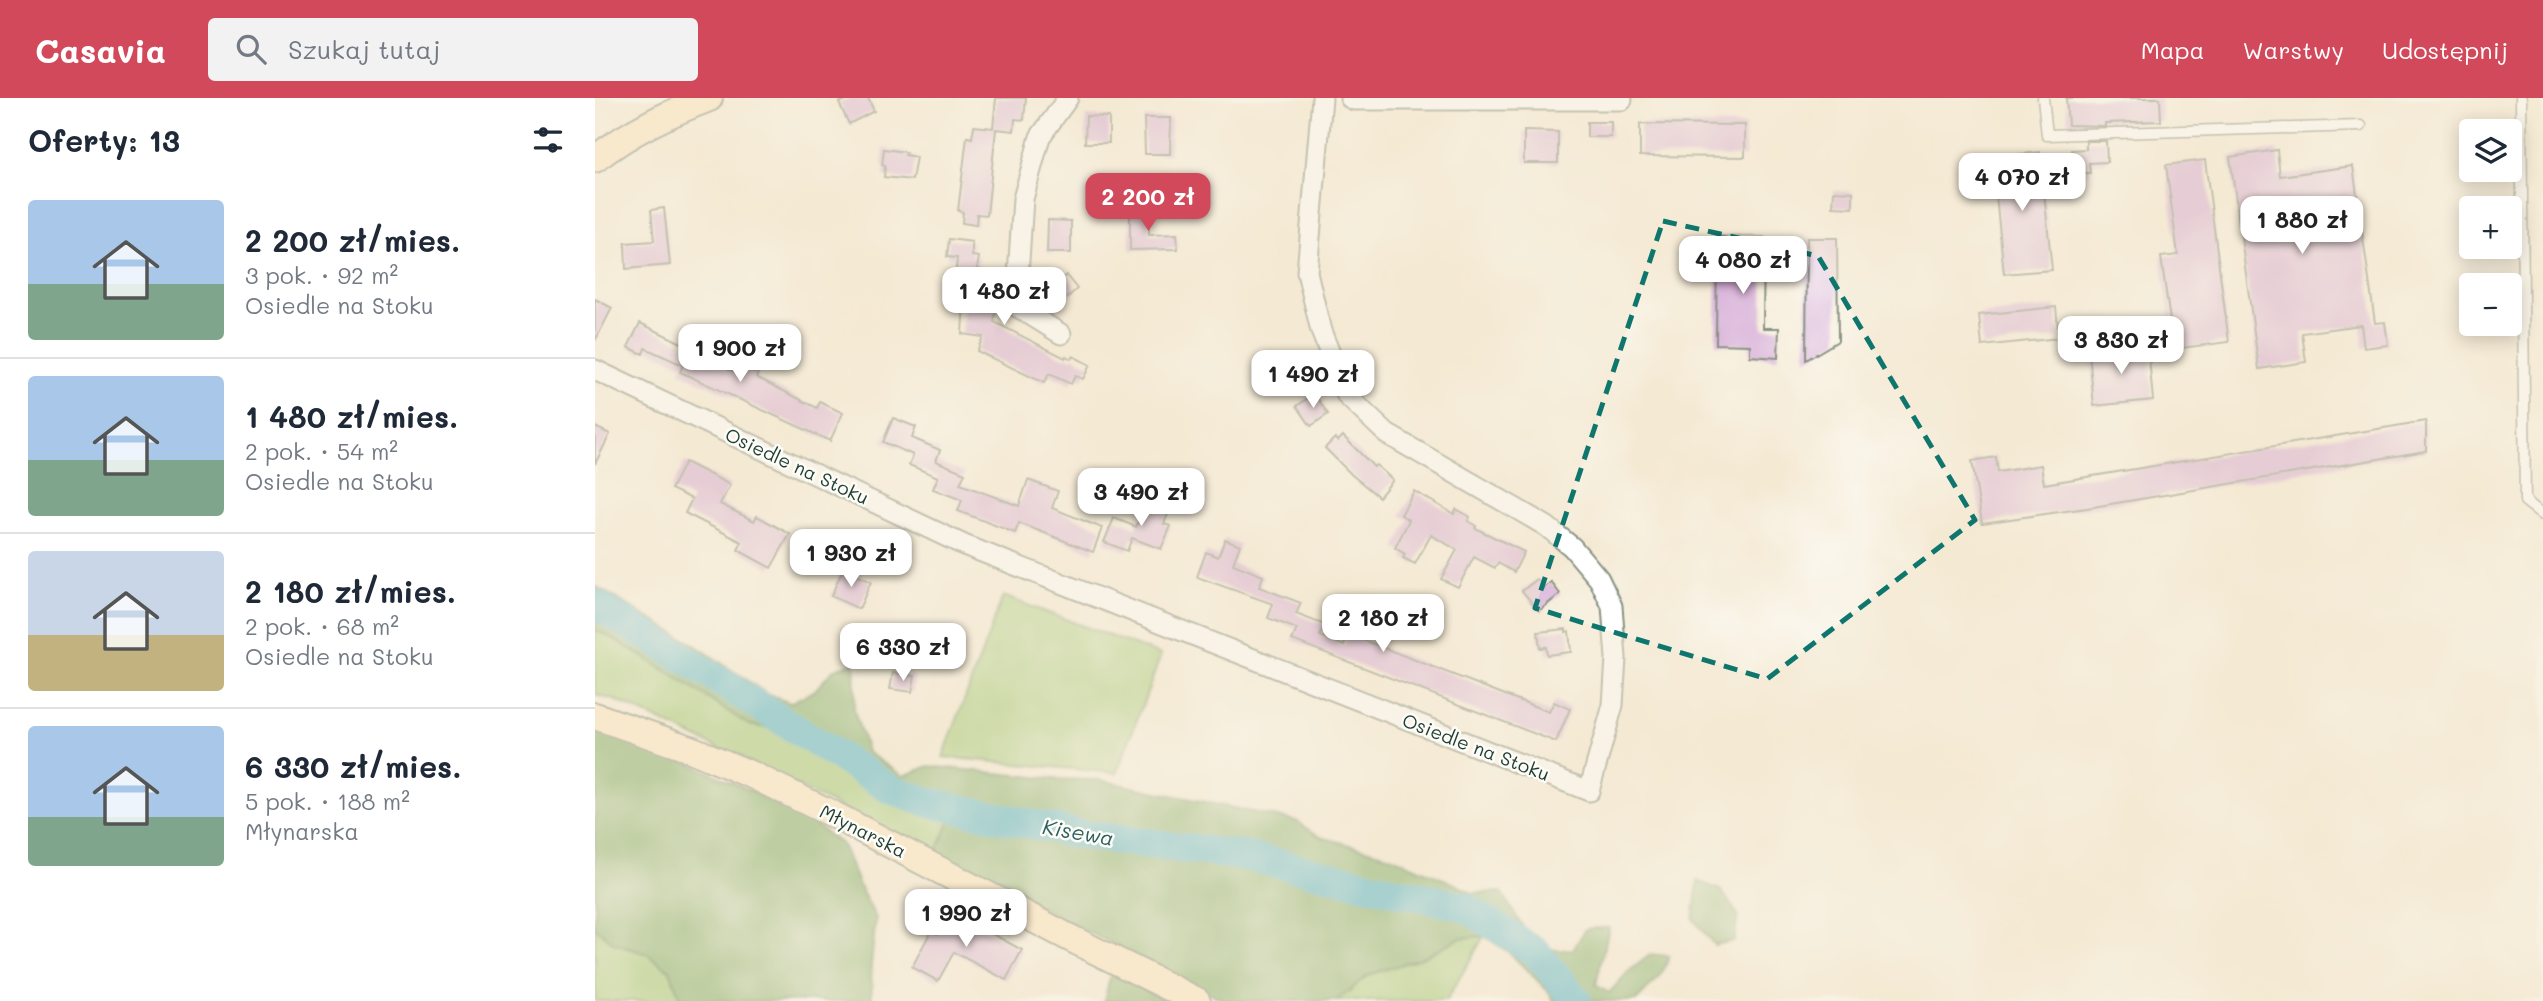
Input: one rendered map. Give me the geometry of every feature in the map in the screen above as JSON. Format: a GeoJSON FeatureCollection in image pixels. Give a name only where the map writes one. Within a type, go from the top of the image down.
{"type":"FeatureCollection","features":[{"type":"Feature","properties":{"kind":"street"},"geometry":{"type":"LineString","coordinates":[[595,159],[661,116],[709,98]]}},
{"type":"Feature","properties":{"kind":"street"},"geometry":{"type":"LineString","coordinates":[[1061,334],[1016,306],[1023,199],[1041,137],[1068,98]]}},
{"type":"Feature","properties":{"kind":"street","name":"Osiedle na Stoku"},"geometry":{"type":"LineString","coordinates":[[595,370],[964,545],[1589,791],[1613,705],[1616,658],[1612,606],[1599,579],[1572,547],[1555,533],[1387,433],[1347,396],[1321,331],[1307,272],[1322,98]]}},
{"type":"Feature","properties":{"kind":"street"},"geometry":{"type":"LineString","coordinates":[[1350,98],[1622,100]]}},
{"type":"Feature","properties":{"kind":"street","name":"Młynarska"},"geometry":{"type":"LineString","coordinates":[[595,716],[693,750],[754,776],[1198,1001]]}},
{"type":"Feature","properties":{"kind":"lane"},"geometry":{"type":"LineString","coordinates":[[2043,98],[2047,135],[2361,126]]}},
{"type":"Feature","properties":{"kind":"lane"},"geometry":{"type":"LineString","coordinates":[[2521,98],[2525,501],[2543,515]]}},
{"type":"Feature","properties":{"kind":"highlighted area"},"geometry":{"type":"Polygon","coordinates":[[[1663,221],[1818,256],[1975,520],[1767,679],[1535,608],[1663,221]]]}},
{"type":"Feature","properties":{"kind":"green space"},"geometry":{"type":"Polygon","coordinates":[[[595,586],[695,645],[767,694],[790,703],[815,690],[834,669],[855,662],[854,710],[867,752],[903,776],[929,766],[1055,779],[1100,780],[1296,821],[1321,837],[1388,855],[1472,893],[1502,892],[1523,927],[1546,947],[1558,950],[1573,949],[1586,929],[1609,927],[1596,985],[1609,993],[1628,972],[1651,954],[1670,956],[1660,977],[1636,1001],[1554,1001],[1547,990],[1511,954],[1484,936],[1460,938],[1420,958],[1368,975],[1337,1001],[1226,1001],[935,855],[952,817],[916,810],[852,776],[783,730],[749,725],[671,674],[595,630],[595,586]]]}},
{"type":"Feature","properties":{"kind":"green space"},"geometry":{"type":"Polygon","coordinates":[[[1003,596],[1161,655],[1117,773],[943,757],[1003,596]]]}},
{"type":"Feature","properties":{"kind":"green space"},"geometry":{"type":"Polygon","coordinates":[[[595,630],[671,674],[749,725],[783,730],[852,776],[916,810],[952,817],[935,855],[742,759],[615,700],[595,695],[595,630]]]}},
{"type":"Feature","properties":{"kind":"green space"},"geometry":{"type":"Polygon","coordinates":[[[595,721],[786,806],[842,845],[876,918],[871,965],[872,1001],[681,1001],[670,970],[645,953],[615,944],[595,927],[595,721]]]}},
{"type":"Feature","properties":{"kind":"green space"},"geometry":{"type":"Polygon","coordinates":[[[1698,881],[1721,890],[1738,915],[1734,941],[1714,945],[1693,919],[1698,881]]]}},
{"type":"Feature","properties":{"kind":"green space"},"geometry":{"type":"Polygon","coordinates":[[[595,927],[615,944],[645,953],[670,971],[681,1001],[595,1001],[595,927]]]}},
{"type":"Feature","properties":{"kind":"green space"},"geometry":{"type":"Polygon","coordinates":[[[1484,936],[1446,1001],[1337,1001],[1368,975],[1420,958],[1460,938],[1484,936]]]}},
{"type":"Feature","properties":{"kind":"green space"},"geometry":{"type":"Polygon","coordinates":[[[1111,973],[1169,1001],[1104,1001],[1111,973]]]}},
{"type":"Feature","properties":{"kind":"building"},"geometry":{"type":"Polygon","coordinates":[[[850,98],[868,98],[874,111],[849,124],[839,103],[850,98]]]}},
{"type":"Feature","properties":{"kind":"building"},"geometry":{"type":"Polygon","coordinates":[[[996,98],[1026,98],[1024,120],[1015,119],[1014,131],[996,129],[987,215],[977,214],[976,225],[962,223],[963,212],[958,211],[967,137],[972,138],[974,126],[993,128],[996,98]]]}},
{"type":"Feature","properties":{"kind":"building"},"geometry":{"type":"Polygon","coordinates":[[[2066,98],[2160,98],[2161,121],[2105,123],[2105,126],[2068,125],[2066,98]]]}},
{"type":"Feature","properties":{"kind":"building"},"geometry":{"type":"Polygon","coordinates":[[[1086,116],[1109,117],[1109,143],[1085,143],[1086,116]]]}},
{"type":"Feature","properties":{"kind":"building"},"geometry":{"type":"Polygon","coordinates":[[[1144,118],[1171,118],[1170,154],[1145,154],[1144,118]]]}},
{"type":"Feature","properties":{"kind":"building"},"geometry":{"type":"Polygon","coordinates":[[[1587,122],[1611,122],[1611,137],[1587,137],[1587,122]]]}},
{"type":"Feature","properties":{"kind":"building"},"geometry":{"type":"Polygon","coordinates":[[[1640,124],[1745,125],[1745,157],[1640,156],[1640,124]]]}},
{"type":"Feature","properties":{"kind":"building"},"geometry":{"type":"Polygon","coordinates":[[[1524,131],[1558,132],[1558,163],[1524,163],[1524,131]]]}},
{"type":"Feature","properties":{"kind":"building"},"geometry":{"type":"Polygon","coordinates":[[[2086,141],[2106,141],[2107,162],[2089,163],[2090,173],[2074,174],[2072,150],[2086,149],[2086,141]]]}},
{"type":"Feature","properties":{"kind":"building"},"geometry":{"type":"Polygon","coordinates":[[[884,149],[906,152],[905,155],[916,157],[912,180],[884,177],[884,149]]]}},
{"type":"Feature","properties":{"kind":"building"},"geometry":{"type":"Polygon","coordinates":[[[2277,150],[2280,176],[2353,166],[2375,323],[2385,322],[2388,345],[2364,348],[2361,325],[2302,333],[2306,362],[2259,369],[2230,157],[2277,150]]]}},
{"type":"Feature","properties":{"kind":"building"},"geometry":{"type":"Polygon","coordinates":[[[2040,152],[2052,270],[2004,274],[1992,157],[2040,152]]]}},
{"type":"Feature","properties":{"kind":"building"},"geometry":{"type":"Polygon","coordinates":[[[2205,160],[2229,342],[2174,349],[2161,257],[2178,255],[2166,165],[2205,160]]]}},
{"type":"Feature","properties":{"kind":"building"},"geometry":{"type":"Polygon","coordinates":[[[1834,191],[1853,192],[1853,208],[1833,207],[1834,191]]]}},
{"type":"Feature","properties":{"kind":"building"},"geometry":{"type":"Polygon","coordinates":[[[1130,206],[1149,206],[1149,235],[1177,234],[1178,249],[1130,250],[1130,206]]]}},
{"type":"Feature","properties":{"kind":"building"},"geometry":{"type":"Polygon","coordinates":[[[664,208],[670,265],[626,269],[625,243],[654,241],[651,210],[664,208]]]}},
{"type":"Feature","properties":{"kind":"building"},"geometry":{"type":"Polygon","coordinates":[[[1048,220],[1071,221],[1071,253],[1047,253],[1048,220]]]}},
{"type":"Feature","properties":{"kind":"building"},"geometry":{"type":"Polygon","coordinates":[[[1717,236],[1764,237],[1763,328],[1779,328],[1778,358],[1750,356],[1750,345],[1716,344],[1717,236]]]}},
{"type":"Feature","properties":{"kind":"building"},"geometry":{"type":"Polygon","coordinates":[[[1807,238],[1837,238],[1838,341],[1806,360],[1807,238]]]}},
{"type":"Feature","properties":{"kind":"building"},"geometry":{"type":"Polygon","coordinates":[[[949,239],[972,242],[972,256],[979,257],[977,269],[981,282],[987,283],[986,289],[992,290],[991,304],[997,304],[994,322],[1065,358],[1066,356],[1071,359],[1073,356],[1090,365],[1083,379],[1075,376],[1071,384],[1049,374],[1044,383],[977,351],[983,337],[962,334],[965,283],[955,282],[957,258],[947,257],[949,239]]]}},
{"type":"Feature","properties":{"kind":"building"},"geometry":{"type":"Polygon","coordinates":[[[1066,275],[1077,289],[1060,304],[1048,291],[1066,275]]]}},
{"type":"Feature","properties":{"kind":"building"},"geometry":{"type":"Polygon","coordinates":[[[595,299],[612,308],[595,341],[595,299]]]}},
{"type":"Feature","properties":{"kind":"building"},"geometry":{"type":"Polygon","coordinates":[[[2056,307],[2059,338],[1982,346],[1979,315],[2056,307]]]}},
{"type":"Feature","properties":{"kind":"building"},"geometry":{"type":"Polygon","coordinates":[[[640,323],[715,359],[714,362],[739,374],[743,367],[758,374],[756,377],[817,408],[820,402],[843,413],[830,441],[680,372],[683,365],[645,348],[643,354],[628,347],[640,323]]]}},
{"type":"Feature","properties":{"kind":"building"},"geometry":{"type":"Polygon","coordinates":[[[2148,347],[2153,400],[2094,406],[2089,352],[2148,347]]]}},
{"type":"Feature","properties":{"kind":"building"},"geometry":{"type":"Polygon","coordinates":[[[1316,396],[1328,414],[1311,426],[1297,406],[1316,396]]]}},
{"type":"Feature","properties":{"kind":"building"},"geometry":{"type":"Polygon","coordinates":[[[893,418],[916,427],[912,438],[940,450],[936,461],[965,473],[960,484],[1019,506],[1028,480],[1058,491],[1052,508],[1102,528],[1093,552],[1019,523],[1015,533],[958,511],[962,500],[933,489],[938,477],[909,465],[913,455],[883,442],[893,418]]]}},
{"type":"Feature","properties":{"kind":"building"},"geometry":{"type":"Polygon","coordinates":[[[2426,421],[2426,451],[1982,523],[1972,461],[1996,457],[1998,472],[2041,465],[2044,484],[2426,421]]]}},
{"type":"Feature","properties":{"kind":"building"},"geometry":{"type":"Polygon","coordinates":[[[595,427],[610,434],[595,464],[595,427]]]}},
{"type":"Feature","properties":{"kind":"building"},"geometry":{"type":"Polygon","coordinates":[[[1343,436],[1374,467],[1376,465],[1393,480],[1379,497],[1325,448],[1335,438],[1338,441],[1343,436]]]}},
{"type":"Feature","properties":{"kind":"building"},"geometry":{"type":"Polygon","coordinates":[[[685,462],[730,485],[720,504],[754,521],[757,516],[790,534],[771,568],[738,550],[742,542],[685,513],[692,499],[671,489],[685,462]]]}},
{"type":"Feature","properties":{"kind":"building"},"geometry":{"type":"Polygon","coordinates":[[[1414,491],[1454,514],[1456,509],[1470,517],[1468,521],[1476,526],[1475,528],[1524,552],[1514,572],[1498,563],[1495,568],[1474,557],[1458,587],[1441,579],[1457,550],[1431,535],[1415,564],[1403,558],[1405,554],[1395,548],[1409,520],[1401,515],[1414,491]]]}},
{"type":"Feature","properties":{"kind":"building"},"geometry":{"type":"Polygon","coordinates":[[[1147,500],[1170,509],[1164,524],[1171,526],[1161,549],[1132,538],[1127,551],[1104,542],[1114,518],[1136,527],[1147,500]]]}},
{"type":"Feature","properties":{"kind":"building"},"geometry":{"type":"Polygon","coordinates":[[[1225,539],[1240,545],[1233,564],[1263,576],[1259,587],[1301,603],[1296,614],[1325,625],[1320,636],[1344,646],[1348,634],[1549,712],[1554,702],[1570,709],[1556,742],[1292,640],[1297,629],[1268,618],[1273,604],[1197,577],[1206,552],[1218,557],[1225,539]]]}},
{"type":"Feature","properties":{"kind":"building"},"geometry":{"type":"Polygon","coordinates":[[[843,569],[871,582],[859,609],[831,596],[843,569]]]}},
{"type":"Feature","properties":{"kind":"building"},"geometry":{"type":"Polygon","coordinates":[[[1537,579],[1544,588],[1551,582],[1560,594],[1539,611],[1522,591],[1537,579]]]}},
{"type":"Feature","properties":{"kind":"building"},"geometry":{"type":"Polygon","coordinates":[[[1566,629],[1566,632],[1569,631],[1571,652],[1547,655],[1546,647],[1540,648],[1538,632],[1566,629]]]}},
{"type":"Feature","properties":{"kind":"building"},"geometry":{"type":"Polygon","coordinates":[[[893,673],[915,676],[912,692],[890,689],[893,673]]]}},
{"type":"Feature","properties":{"kind":"building"},"geometry":{"type":"Polygon","coordinates":[[[950,911],[1022,950],[1006,980],[954,952],[938,981],[912,967],[931,931],[938,934],[950,911]]]}},
{"type":"Feature","properties":{"kind":"waterway","name":"Kisewa"},"geometry":{"type":"LineString","coordinates":[[595,604],[890,789],[927,802],[1082,835],[1245,856],[1465,907],[1536,952],[1577,1001]]}}]}
